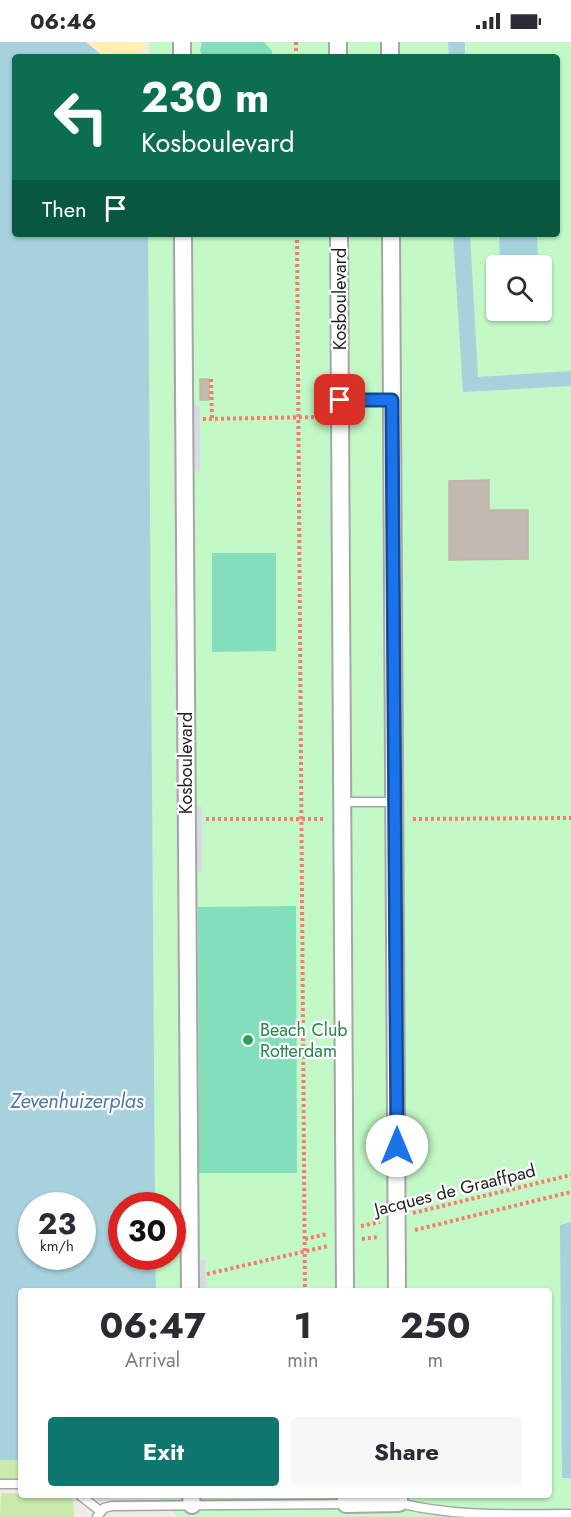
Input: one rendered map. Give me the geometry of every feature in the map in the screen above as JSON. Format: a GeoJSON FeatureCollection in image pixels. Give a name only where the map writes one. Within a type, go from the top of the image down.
{"type":"FeatureCollection","features":[{"type":"Feature","properties":{"kind":"street","name":"Kosboulevard"},"geometry":{"type":"LineString","coordinates":[[183,237],[190,1288]]}},
{"type":"Feature","properties":{"kind":"street","name":"Kosboulevard"},"geometry":{"type":"LineString","coordinates":[[339,237],[345,1288]]}},
{"type":"Feature","properties":{"kind":"street"},"geometry":{"type":"LineString","coordinates":[[391,237],[397,1288]]}},
{"type":"Feature","properties":{"kind":"street"},"geometry":{"type":"LineString","coordinates":[[346,1500],[399,1499]]}},
{"type":"Feature","properties":{"kind":"lane"},"geometry":{"type":"LineString","coordinates":[[340,408],[392,400]]}},
{"type":"Feature","properties":{"kind":"lane"},"geometry":{"type":"LineString","coordinates":[[342,802],[395,801]]}},
{"type":"Feature","properties":{"kind":"lane"},"geometry":{"type":"LineString","coordinates":[[0,1484],[18,1484]]}},
{"type":"Feature","properties":{"kind":"lane"},"geometry":{"type":"LineString","coordinates":[[83,1498],[99,1514],[112,1506],[192,1500],[346,1500]]}},
{"type":"Feature","properties":{"kind":"lane"},"geometry":{"type":"LineString","coordinates":[[399,1499],[454,1512],[571,1514]]}},
{"type":"Feature","properties":{"kind":"path"},"geometry":{"type":"LineString","coordinates":[[297,237],[305,1288]]}},
{"type":"Feature","properties":{"kind":"path"},"geometry":{"type":"LineString","coordinates":[[211,379],[212,418]]}},
{"type":"Feature","properties":{"kind":"path"},"geometry":{"type":"LineString","coordinates":[[184,419],[299,417],[340,408]]}},
{"type":"Feature","properties":{"kind":"path","name":"Jacques de Graaffpad"},"geometry":{"type":"LineString","coordinates":[[345,1230],[571,1175]]}},
{"type":"Feature","properties":{"kind":"green space"},"geometry":{"type":"Polygon","coordinates":[[[149,42],[571,42],[571,1517],[177,1517],[160,1498],[552,1498],[552,1288],[121,1288],[122,1270],[186,1270],[186,1192],[123,1192],[145,237],[560,237],[560,54],[149,54],[149,42]]]}},
{"type":"Feature","properties":{"kind":"green space"},"geometry":{"type":"Polygon","coordinates":[[[202,42],[264,42],[272,54],[202,54],[202,42]]]}},
{"type":"Feature","properties":{"kind":"green space"},"geometry":{"type":"Polygon","coordinates":[[[212,553],[276,553],[276,651],[212,652],[212,553]]]}},
{"type":"Feature","properties":{"kind":"green space","name":"Beach Club Rotterdam"},"geometry":{"type":"Polygon","coordinates":[[[296,906],[297,1173],[199,1173],[198,907],[296,906]]]}},
{"type":"Feature","properties":{"kind":"green space"},"geometry":{"type":"Polygon","coordinates":[[[0,1460],[18,1460],[18,1479],[0,1479],[0,1460]]]}},
{"type":"Feature","properties":{"kind":"green space"},"geometry":{"type":"Polygon","coordinates":[[[1,1493],[18,1494],[18,1498],[71,1498],[73,1501],[74,1517],[0,1517],[1,1493]]]}},
{"type":"Feature","properties":{"kind":"sand"},"geometry":{"type":"Polygon","coordinates":[[[86,42],[144,42],[142,54],[100,54],[86,42]]]}},
{"type":"Feature","properties":{"kind":"shaded area"},"geometry":{"type":"Polygon","coordinates":[[[172,237],[193,237],[193,405],[200,406],[200,471],[194,472],[196,806],[202,807],[202,872],[197,873],[199,1173],[200,1260],[205,1260],[206,1288],[180,1288],[180,1270],[186,1270],[186,1192],[179,1192],[172,237]]]}},
{"type":"Feature","properties":{"kind":"water","name":"Zevenhuizerplas"},"geometry":{"type":"Polygon","coordinates":[[[0,42],[86,42],[100,54],[12,54],[12,237],[148,237],[155,1192],[108,1192],[108,1270],[155,1270],[156,1288],[18,1288],[18,1460],[0,1460],[0,42]]]}},
{"type":"Feature","properties":{"kind":"water"},"geometry":{"type":"Polygon","coordinates":[[[448,42],[465,42],[465,54],[449,54],[448,42]]]}},
{"type":"Feature","properties":{"kind":"water"},"geometry":{"type":"Polygon","coordinates":[[[453,237],[470,237],[478,377],[571,371],[571,386],[463,392],[453,237]]]}},
{"type":"Feature","properties":{"kind":"water"},"geometry":{"type":"Polygon","coordinates":[[[499,237],[537,237],[538,255],[500,255],[499,237]]]}},
{"type":"Feature","properties":{"kind":"water"},"geometry":{"type":"Polygon","coordinates":[[[571,1222],[571,1478],[562,1478],[560,1225],[571,1222]]]}},
{"type":"Feature","properties":{"kind":"building"},"geometry":{"type":"Polygon","coordinates":[[[200,379],[209,379],[209,400],[200,400],[200,379]]]}},
{"type":"Feature","properties":{"kind":"building"},"geometry":{"type":"Polygon","coordinates":[[[489,480],[489,510],[528,510],[528,559],[449,560],[449,481],[489,480]]]}},
{"type":"Feature","properties":{"kind":"place","name":"Beach Club Rotterdam"},"geometry":{"type":"Point","coordinates":[248,1040]}},
{"type":"Feature","properties":{"kind":"route"},"geometry":{"type":"LineString","coordinates":[[340,400],[392,400],[397,1146]]}}]}
